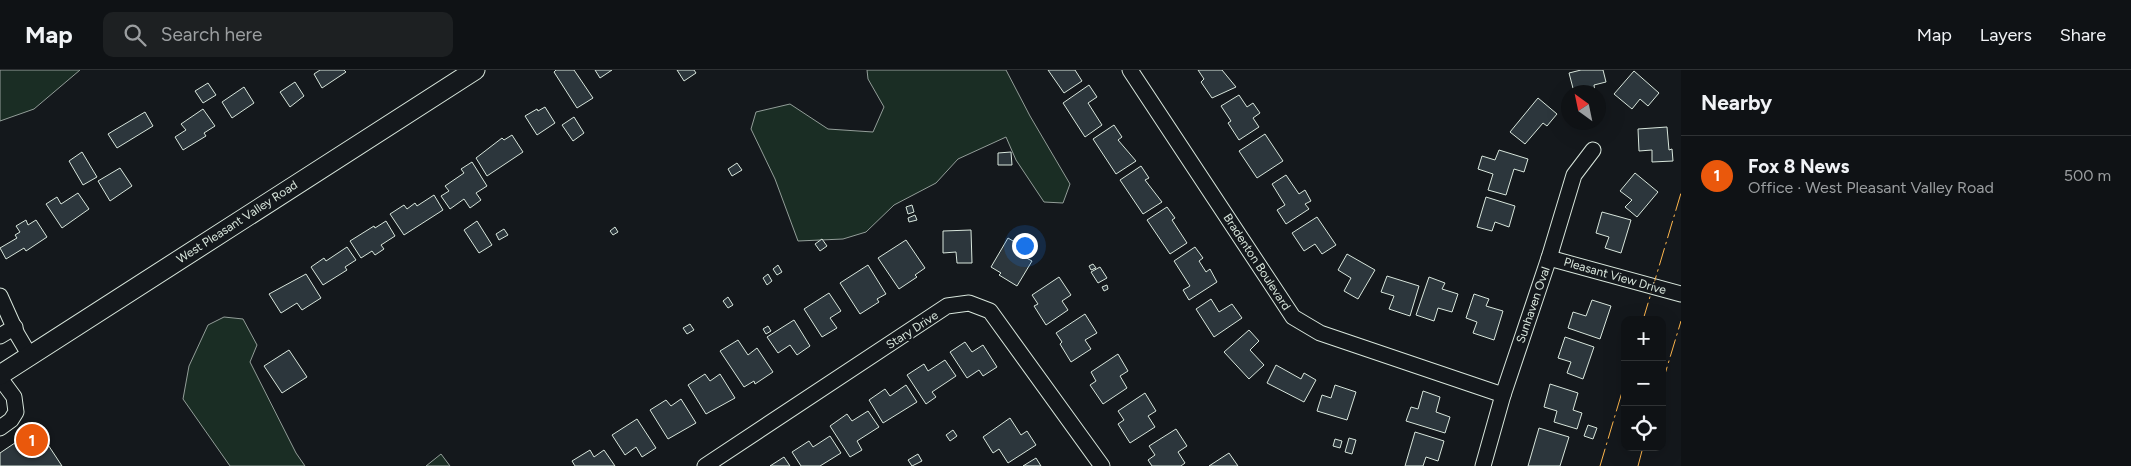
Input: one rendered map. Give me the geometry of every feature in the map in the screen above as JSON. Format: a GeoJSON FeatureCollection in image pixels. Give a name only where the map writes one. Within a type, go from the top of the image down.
{"type":"FeatureCollection","features":[{"type":"Feature","properties":{"kind":"main road","name":"West Pleasant Valley Road"},"geometry":{"type":"LineString","coordinates":[[0,376],[475,70]]}},
{"type":"Feature","properties":{"kind":"street","name":"Bradenton Boulevard"},"geometry":{"type":"LineString","coordinates":[[1130,70],[1293,317],[1320,333],[1503,395]]}},
{"type":"Feature","properties":{"kind":"street","name":"Sunhaven Oval"},"geometry":{"type":"LineString","coordinates":[[1484,466],[1503,395],[1550,258],[1574,174],[1593,150]]}},
{"type":"Feature","properties":{"kind":"street","name":"Pleasant View Drive"},"geometry":{"type":"LineString","coordinates":[[1550,258],[1681,294]]}},
{"type":"Feature","properties":{"kind":"street"},"geometry":{"type":"LineString","coordinates":[[0,296],[17,334],[30,356]]}},
{"type":"Feature","properties":{"kind":"street","name":"Stary Drive"},"geometry":{"type":"LineString","coordinates":[[705,466],[948,306],[969,303],[990,311],[1102,466]]}},
{"type":"Feature","properties":{"kind":"street"},"geometry":{"type":"LineString","coordinates":[[0,336],[15,327]]}},
{"type":"Feature","properties":{"kind":"street"},"geometry":{"type":"LineString","coordinates":[[0,376],[14,398],[16,412],[12,420],[0,428]]}},
{"type":"Feature","properties":{"kind":"green space"},"geometry":{"type":"Polygon","coordinates":[[[0,70],[80,70],[34,109],[0,121],[0,70]]]}},
{"type":"Feature","properties":{"kind":"green space"},"geometry":{"type":"Polygon","coordinates":[[[867,70],[1006,70],[1030,116],[1070,184],[1063,203],[1044,202],[1016,160],[1006,137],[958,159],[936,183],[894,205],[866,232],[843,239],[798,241],[775,179],[751,129],[756,112],[790,104],[828,129],[873,132],[884,107],[868,79],[867,70]]]}},
{"type":"Feature","properties":{"kind":"green space"},"geometry":{"type":"Polygon","coordinates":[[[224,317],[243,319],[257,345],[250,362],[296,453],[305,466],[230,466],[183,399],[189,366],[208,325],[224,317]]]}},
{"type":"Feature","properties":{"kind":"green space"},"geometry":{"type":"Polygon","coordinates":[[[441,454],[450,466],[426,466],[441,454]]]}},
{"type":"Feature","properties":{"kind":"building"},"geometry":{"type":"Polygon","coordinates":[[[320,70],[344,70],[346,72],[322,88],[314,74],[320,70]]]}},
{"type":"Feature","properties":{"kind":"building"},"geometry":{"type":"Polygon","coordinates":[[[556,70],[574,70],[593,98],[577,108],[554,72],[556,70]]]}},
{"type":"Feature","properties":{"kind":"building"},"geometry":{"type":"Polygon","coordinates":[[[595,70],[612,70],[600,78],[595,70]]]}},
{"type":"Feature","properties":{"kind":"building"},"geometry":{"type":"Polygon","coordinates":[[[677,70],[694,70],[696,73],[684,81],[677,70]]]}},
{"type":"Feature","properties":{"kind":"building"},"geometry":{"type":"Polygon","coordinates":[[[1048,70],[1075,70],[1082,81],[1064,93],[1048,70]]]}},
{"type":"Feature","properties":{"kind":"building"},"geometry":{"type":"Polygon","coordinates":[[[1198,70],[1222,70],[1236,87],[1212,98],[1201,82],[1204,79],[1198,70]]]}},
{"type":"Feature","properties":{"kind":"building"},"geometry":{"type":"Polygon","coordinates":[[[1581,70],[1603,70],[1606,82],[1594,85],[1572,85],[1569,73],[1581,70]]]}},
{"type":"Feature","properties":{"kind":"building"},"geometry":{"type":"Polygon","coordinates":[[[1634,71],[1659,93],[1648,106],[1640,99],[1632,109],[1614,94],[1634,71]]]}},
{"type":"Feature","properties":{"kind":"building"},"geometry":{"type":"Polygon","coordinates":[[[295,82],[304,96],[290,107],[280,92],[295,82]]]}},
{"type":"Feature","properties":{"kind":"building"},"geometry":{"type":"Polygon","coordinates":[[[208,83],[216,95],[203,103],[195,91],[208,83]]]}},
{"type":"Feature","properties":{"kind":"building"},"geometry":{"type":"Polygon","coordinates":[[[1089,85],[1097,97],[1088,103],[1102,125],[1085,137],[1063,103],[1089,85]]]}},
{"type":"Feature","properties":{"kind":"building"},"geometry":{"type":"Polygon","coordinates":[[[244,87],[254,103],[232,118],[222,102],[244,87]]]}},
{"type":"Feature","properties":{"kind":"building"},"geometry":{"type":"Polygon","coordinates":[[[1239,95],[1247,107],[1253,103],[1260,113],[1253,118],[1259,127],[1239,140],[1228,123],[1231,121],[1221,106],[1239,95]]]}},
{"type":"Feature","properties":{"kind":"building"},"geometry":{"type":"Polygon","coordinates":[[[1538,98],[1557,114],[1547,126],[1543,123],[1525,144],[1510,132],[1538,98]]]}},
{"type":"Feature","properties":{"kind":"building"},"geometry":{"type":"Polygon","coordinates":[[[545,107],[555,123],[537,135],[525,116],[545,107]]]}},
{"type":"Feature","properties":{"kind":"building"},"geometry":{"type":"Polygon","coordinates":[[[203,109],[215,126],[204,133],[206,136],[183,150],[175,137],[186,130],[181,124],[203,109]]]}},
{"type":"Feature","properties":{"kind":"building"},"geometry":{"type":"Polygon","coordinates":[[[145,112],[153,126],[117,148],[108,134],[145,112]]]}},
{"type":"Feature","properties":{"kind":"building"},"geometry":{"type":"Polygon","coordinates":[[[574,117],[584,133],[573,141],[562,125],[574,117]]]}},
{"type":"Feature","properties":{"kind":"building"},"geometry":{"type":"Polygon","coordinates":[[[1114,125],[1122,137],[1118,140],[1136,161],[1116,174],[1093,139],[1114,125]]]}},
{"type":"Feature","properties":{"kind":"building"},"geometry":{"type":"Polygon","coordinates":[[[1667,127],[1669,150],[1672,149],[1673,161],[1652,162],[1652,150],[1639,151],[1638,129],[1667,127]]]}},
{"type":"Feature","properties":{"kind":"building"},"geometry":{"type":"Polygon","coordinates":[[[1265,134],[1283,161],[1257,178],[1239,151],[1265,134]]]}},
{"type":"Feature","properties":{"kind":"building"},"geometry":{"type":"Polygon","coordinates":[[[512,135],[523,152],[487,176],[476,158],[502,138],[504,140],[512,135]]]}},
{"type":"Feature","properties":{"kind":"building"},"geometry":{"type":"Polygon","coordinates":[[[1499,150],[1528,159],[1524,172],[1514,169],[1506,195],[1488,190],[1493,174],[1478,169],[1482,156],[1495,160],[1499,150]]]}},
{"type":"Feature","properties":{"kind":"building"},"geometry":{"type":"Polygon","coordinates":[[[82,152],[97,177],[83,185],[69,161],[82,152]]]}},
{"type":"Feature","properties":{"kind":"building"},"geometry":{"type":"Polygon","coordinates":[[[1011,152],[1012,165],[998,165],[998,153],[1011,152]]]}},
{"type":"Feature","properties":{"kind":"building"},"geometry":{"type":"Polygon","coordinates":[[[472,162],[487,186],[476,193],[481,200],[470,208],[464,199],[450,209],[441,196],[449,191],[445,186],[464,173],[461,169],[472,162]]]}},
{"type":"Feature","properties":{"kind":"building"},"geometry":{"type":"Polygon","coordinates":[[[737,163],[742,170],[732,176],[728,169],[737,163]]]}},
{"type":"Feature","properties":{"kind":"building"},"geometry":{"type":"Polygon","coordinates":[[[1141,166],[1149,178],[1145,180],[1162,202],[1143,214],[1120,180],[1141,166]]]}},
{"type":"Feature","properties":{"kind":"building"},"geometry":{"type":"Polygon","coordinates":[[[120,168],[132,186],[110,201],[98,181],[120,168]]]}},
{"type":"Feature","properties":{"kind":"building"},"geometry":{"type":"Polygon","coordinates":[[[1635,173],[1658,192],[1637,217],[1625,207],[1632,200],[1620,191],[1635,173]]]}},
{"type":"Feature","properties":{"kind":"building"},"geometry":{"type":"Polygon","coordinates":[[[1286,175],[1299,194],[1305,190],[1311,201],[1305,204],[1309,209],[1286,224],[1277,210],[1285,205],[1272,184],[1286,175]]]}},
{"type":"Feature","properties":{"kind":"building"},"geometry":{"type":"Polygon","coordinates":[[[78,193],[89,209],[62,228],[46,204],[57,197],[61,204],[78,193]]]}},
{"type":"Feature","properties":{"kind":"building"},"geometry":{"type":"Polygon","coordinates":[[[434,195],[443,210],[404,235],[390,214],[404,205],[407,209],[415,203],[417,206],[434,195]]]}},
{"type":"Feature","properties":{"kind":"building"},"geometry":{"type":"Polygon","coordinates":[[[1486,197],[1515,206],[1509,227],[1495,222],[1492,231],[1477,227],[1486,197]]]}},
{"type":"Feature","properties":{"kind":"building"},"geometry":{"type":"Polygon","coordinates":[[[912,205],[914,212],[908,214],[906,207],[912,205]]]}},
{"type":"Feature","properties":{"kind":"building"},"geometry":{"type":"Polygon","coordinates":[[[1167,207],[1175,218],[1172,220],[1187,243],[1170,254],[1147,220],[1167,207]]]}},
{"type":"Feature","properties":{"kind":"building"},"geometry":{"type":"Polygon","coordinates":[[[1602,212],[1631,220],[1621,253],[1605,248],[1609,237],[1596,233],[1602,212]]]}},
{"type":"Feature","properties":{"kind":"building"},"geometry":{"type":"Polygon","coordinates":[[[915,215],[917,220],[909,222],[908,218],[915,215]]]}},
{"type":"Feature","properties":{"kind":"building"},"geometry":{"type":"Polygon","coordinates":[[[1317,217],[1336,245],[1322,254],[1315,244],[1304,251],[1292,233],[1317,217]]]}},
{"type":"Feature","properties":{"kind":"building"},"geometry":{"type":"Polygon","coordinates":[[[26,220],[28,225],[36,220],[47,237],[26,251],[24,248],[6,259],[0,248],[17,238],[15,235],[20,232],[16,226],[26,220]]]}},
{"type":"Feature","properties":{"kind":"building"},"geometry":{"type":"Polygon","coordinates":[[[386,221],[395,236],[381,245],[384,249],[375,255],[372,251],[361,258],[350,241],[386,221]]]}},
{"type":"Feature","properties":{"kind":"building"},"geometry":{"type":"Polygon","coordinates":[[[477,221],[492,245],[479,253],[464,230],[477,221]]]}},
{"type":"Feature","properties":{"kind":"building"},"geometry":{"type":"Polygon","coordinates":[[[615,227],[618,232],[613,235],[610,231],[615,227]]]}},
{"type":"Feature","properties":{"kind":"building"},"geometry":{"type":"Polygon","coordinates":[[[504,229],[508,235],[499,240],[496,234],[504,229]]]}},
{"type":"Feature","properties":{"kind":"building"},"geometry":{"type":"Polygon","coordinates":[[[971,230],[972,263],[957,263],[956,252],[943,253],[943,231],[971,230]]]}},
{"type":"Feature","properties":{"kind":"building"},"geometry":{"type":"Polygon","coordinates":[[[1008,238],[1025,248],[1021,255],[1032,261],[1017,286],[999,275],[1001,273],[991,267],[1008,238]]]}},
{"type":"Feature","properties":{"kind":"building"},"geometry":{"type":"Polygon","coordinates":[[[822,239],[827,246],[820,251],[815,244],[822,239]]]}},
{"type":"Feature","properties":{"kind":"building"},"geometry":{"type":"Polygon","coordinates":[[[906,240],[925,268],[915,275],[917,277],[899,289],[878,258],[906,240]]]}},
{"type":"Feature","properties":{"kind":"building"},"geometry":{"type":"Polygon","coordinates":[[[347,247],[356,260],[345,267],[347,270],[323,285],[311,267],[324,258],[326,261],[347,247]]]}},
{"type":"Feature","properties":{"kind":"building"},"geometry":{"type":"Polygon","coordinates":[[[1195,247],[1203,258],[1199,261],[1206,272],[1210,269],[1217,282],[1189,300],[1183,290],[1190,286],[1174,261],[1195,247]]]}},
{"type":"Feature","properties":{"kind":"building"},"geometry":{"type":"Polygon","coordinates":[[[1347,254],[1375,270],[1358,299],[1344,291],[1351,278],[1338,270],[1347,254]]]}},
{"type":"Feature","properties":{"kind":"building"},"geometry":{"type":"Polygon","coordinates":[[[1093,264],[1096,268],[1091,270],[1089,266],[1093,264]]]}},
{"type":"Feature","properties":{"kind":"building"},"geometry":{"type":"Polygon","coordinates":[[[778,265],[782,272],[777,275],[773,269],[778,265]]]}},
{"type":"Feature","properties":{"kind":"building"},"geometry":{"type":"Polygon","coordinates":[[[868,265],[886,294],[877,299],[879,302],[860,314],[840,283],[868,265]]]}},
{"type":"Feature","properties":{"kind":"building"},"geometry":{"type":"Polygon","coordinates":[[[1100,267],[1107,278],[1098,283],[1091,272],[1100,267]]]}},
{"type":"Feature","properties":{"kind":"building"},"geometry":{"type":"Polygon","coordinates":[[[306,274],[321,298],[302,310],[297,303],[281,313],[269,294],[306,274]]]}},
{"type":"Feature","properties":{"kind":"building"},"geometry":{"type":"Polygon","coordinates":[[[768,274],[772,281],[767,285],[763,278],[768,274]]]}},
{"type":"Feature","properties":{"kind":"building"},"geometry":{"type":"Polygon","coordinates":[[[1387,276],[1419,286],[1410,316],[1389,309],[1394,296],[1381,292],[1387,276]]]}},
{"type":"Feature","properties":{"kind":"building"},"geometry":{"type":"Polygon","coordinates":[[[1059,277],[1071,295],[1062,301],[1068,310],[1046,325],[1034,306],[1038,304],[1032,295],[1059,277]]]}},
{"type":"Feature","properties":{"kind":"building"},"geometry":{"type":"Polygon","coordinates":[[[1429,277],[1445,283],[1442,289],[1458,294],[1452,312],[1438,308],[1434,321],[1416,315],[1429,277]]]}},
{"type":"Feature","properties":{"kind":"building"},"geometry":{"type":"Polygon","coordinates":[[[1107,285],[1108,289],[1104,291],[1102,287],[1107,285]]]}},
{"type":"Feature","properties":{"kind":"building"},"geometry":{"type":"Polygon","coordinates":[[[829,293],[841,311],[830,318],[837,328],[822,337],[804,309],[829,293]]]}},
{"type":"Feature","properties":{"kind":"building"},"geometry":{"type":"Polygon","coordinates":[[[1474,294],[1489,299],[1486,306],[1503,311],[1494,340],[1473,333],[1477,322],[1466,318],[1474,294]]]}},
{"type":"Feature","properties":{"kind":"building"},"geometry":{"type":"Polygon","coordinates":[[[728,297],[733,305],[728,308],[723,301],[728,297]]]}},
{"type":"Feature","properties":{"kind":"building"},"geometry":{"type":"Polygon","coordinates":[[[1211,299],[1219,312],[1232,304],[1242,318],[1214,337],[1196,309],[1211,299]]]}},
{"type":"Feature","properties":{"kind":"building"},"geometry":{"type":"Polygon","coordinates":[[[1592,300],[1611,306],[1600,339],[1568,328],[1573,312],[1586,316],[1592,300]]]}},
{"type":"Feature","properties":{"kind":"building"},"geometry":{"type":"Polygon","coordinates":[[[1085,314],[1097,333],[1085,340],[1091,349],[1071,362],[1060,344],[1062,342],[1056,333],[1085,314]]]}},
{"type":"Feature","properties":{"kind":"building"},"geometry":{"type":"Polygon","coordinates":[[[794,320],[810,346],[797,355],[790,345],[778,353],[767,337],[794,320]]]}},
{"type":"Feature","properties":{"kind":"building"},"geometry":{"type":"Polygon","coordinates":[[[690,324],[694,330],[687,334],[683,328],[690,324]]]}},
{"type":"Feature","properties":{"kind":"building"},"geometry":{"type":"Polygon","coordinates":[[[768,326],[771,331],[766,334],[763,329],[768,326]]]}},
{"type":"Feature","properties":{"kind":"building"},"geometry":{"type":"Polygon","coordinates":[[[1249,330],[1259,341],[1250,350],[1264,365],[1249,379],[1224,352],[1249,330]]]}},
{"type":"Feature","properties":{"kind":"building"},"geometry":{"type":"Polygon","coordinates":[[[1565,337],[1594,347],[1583,379],[1567,373],[1571,362],[1558,358],[1565,337]]]}},
{"type":"Feature","properties":{"kind":"building"},"geometry":{"type":"Polygon","coordinates":[[[738,340],[748,355],[757,348],[773,372],[755,384],[754,381],[744,387],[720,351],[738,340]]]}},
{"type":"Feature","properties":{"kind":"building"},"geometry":{"type":"Polygon","coordinates":[[[965,342],[972,352],[983,345],[997,367],[983,376],[979,370],[967,378],[950,352],[965,342]]]}},
{"type":"Feature","properties":{"kind":"building"},"geometry":{"type":"Polygon","coordinates":[[[289,350],[307,377],[282,393],[264,366],[289,350]]]}},
{"type":"Feature","properties":{"kind":"building"},"geometry":{"type":"Polygon","coordinates":[[[1118,354],[1128,371],[1120,376],[1127,388],[1103,404],[1090,385],[1096,381],[1091,372],[1118,354]]]}},
{"type":"Feature","properties":{"kind":"building"},"geometry":{"type":"Polygon","coordinates":[[[945,360],[956,376],[932,392],[936,397],[926,404],[907,375],[924,364],[928,371],[945,360]]]}},
{"type":"Feature","properties":{"kind":"building"},"geometry":{"type":"Polygon","coordinates":[[[1276,365],[1301,379],[1304,373],[1316,380],[1304,402],[1267,383],[1276,365]]]}},
{"type":"Feature","properties":{"kind":"building"},"geometry":{"type":"Polygon","coordinates":[[[705,374],[710,381],[720,374],[735,398],[706,414],[688,385],[705,374]]]}},
{"type":"Feature","properties":{"kind":"building"},"geometry":{"type":"Polygon","coordinates":[[[1550,384],[1578,393],[1573,410],[1582,413],[1577,429],[1554,422],[1557,411],[1544,407],[1550,384]]]}},
{"type":"Feature","properties":{"kind":"building"},"geometry":{"type":"Polygon","coordinates":[[[906,385],[917,402],[883,423],[869,400],[885,389],[890,396],[906,385]]]}},
{"type":"Feature","properties":{"kind":"building"},"geometry":{"type":"Polygon","coordinates":[[[1335,385],[1356,392],[1347,420],[1317,411],[1322,395],[1331,398],[1335,385]]]}},
{"type":"Feature","properties":{"kind":"building"},"geometry":{"type":"Polygon","coordinates":[[[1423,391],[1440,397],[1436,412],[1450,417],[1445,433],[1406,421],[1411,407],[1418,409],[1423,391]]]}},
{"type":"Feature","properties":{"kind":"building"},"geometry":{"type":"Polygon","coordinates":[[[1145,393],[1156,411],[1148,416],[1155,427],[1130,443],[1118,424],[1124,420],[1118,411],[1145,393]]]}},
{"type":"Feature","properties":{"kind":"building"},"geometry":{"type":"Polygon","coordinates":[[[681,399],[696,423],[668,439],[650,410],[666,400],[671,406],[681,399]]]}},
{"type":"Feature","properties":{"kind":"building"},"geometry":{"type":"Polygon","coordinates":[[[868,411],[879,427],[857,441],[862,450],[850,457],[830,426],[847,414],[852,421],[868,411]]]}},
{"type":"Feature","properties":{"kind":"building"},"geometry":{"type":"Polygon","coordinates":[[[1010,418],[1021,435],[1027,431],[1036,445],[1008,463],[999,449],[993,453],[983,437],[1010,418]]]}},
{"type":"Feature","properties":{"kind":"building"},"geometry":{"type":"Polygon","coordinates":[[[637,419],[656,448],[642,457],[636,447],[625,455],[612,435],[637,419]]]}},
{"type":"Feature","properties":{"kind":"building"},"geometry":{"type":"Polygon","coordinates":[[[1588,425],[1597,428],[1593,439],[1584,436],[1588,425]]]}},
{"type":"Feature","properties":{"kind":"building"},"geometry":{"type":"Polygon","coordinates":[[[37,428],[62,466],[0,466],[0,453],[37,428]]]}},
{"type":"Feature","properties":{"kind":"building"},"geometry":{"type":"Polygon","coordinates":[[[1539,428],[1569,437],[1560,466],[1528,466],[1539,428]]]}},
{"type":"Feature","properties":{"kind":"building"},"geometry":{"type":"Polygon","coordinates":[[[1176,429],[1187,446],[1178,452],[1185,463],[1181,466],[1152,466],[1148,460],[1155,455],[1149,446],[1176,429]]]}},
{"type":"Feature","properties":{"kind":"building"},"geometry":{"type":"Polygon","coordinates":[[[953,430],[957,436],[950,441],[946,435],[953,430]]]}},
{"type":"Feature","properties":{"kind":"building"},"geometry":{"type":"Polygon","coordinates":[[[1415,432],[1444,441],[1438,461],[1426,457],[1423,466],[1405,466],[1415,432]]]}},
{"type":"Feature","properties":{"kind":"building"},"geometry":{"type":"Polygon","coordinates":[[[830,436],[841,453],[820,466],[801,466],[792,452],[809,441],[813,447],[830,436]]]}},
{"type":"Feature","properties":{"kind":"building"},"geometry":{"type":"Polygon","coordinates":[[[1349,438],[1356,440],[1352,454],[1345,452],[1349,438]]]}},
{"type":"Feature","properties":{"kind":"building"},"geometry":{"type":"Polygon","coordinates":[[[1335,439],[1342,441],[1340,448],[1333,446],[1335,439]]]}},
{"type":"Feature","properties":{"kind":"building"},"geometry":{"type":"Polygon","coordinates":[[[590,450],[594,457],[604,450],[615,466],[575,466],[572,461],[590,450]]]}},
{"type":"Feature","properties":{"kind":"building"},"geometry":{"type":"Polygon","coordinates":[[[1229,453],[1238,466],[1209,466],[1229,453]]]}},
{"type":"Feature","properties":{"kind":"building"},"geometry":{"type":"Polygon","coordinates":[[[918,454],[922,461],[912,466],[908,460],[918,454]]]}},
{"type":"Feature","properties":{"kind":"building"},"geometry":{"type":"Polygon","coordinates":[[[784,457],[790,466],[770,466],[784,457]]]}},
{"type":"Feature","properties":{"kind":"building"},"geometry":{"type":"Polygon","coordinates":[[[1036,458],[1041,466],[1023,466],[1036,458]]]}},
{"type":"Feature","properties":{"kind":"power"},"geometry":{"type":"LineString","coordinates":[[1644,316],[1681,193]]}},
{"type":"Feature","properties":{"kind":"power"},"geometry":{"type":"LineString","coordinates":[[1666,371],[1681,321]]}},
{"type":"Feature","properties":{"kind":"power"},"geometry":{"type":"LineString","coordinates":[[1600,466],[1621,395]]}},
{"type":"Feature","properties":{"kind":"power"},"geometry":{"type":"LineString","coordinates":[[1638,466],[1642,451]]}},
{"type":"Feature","properties":{"kind":"place","name":"Fox 8 News"},"geometry":{"type":"Point","coordinates":[32,440]}}]}
